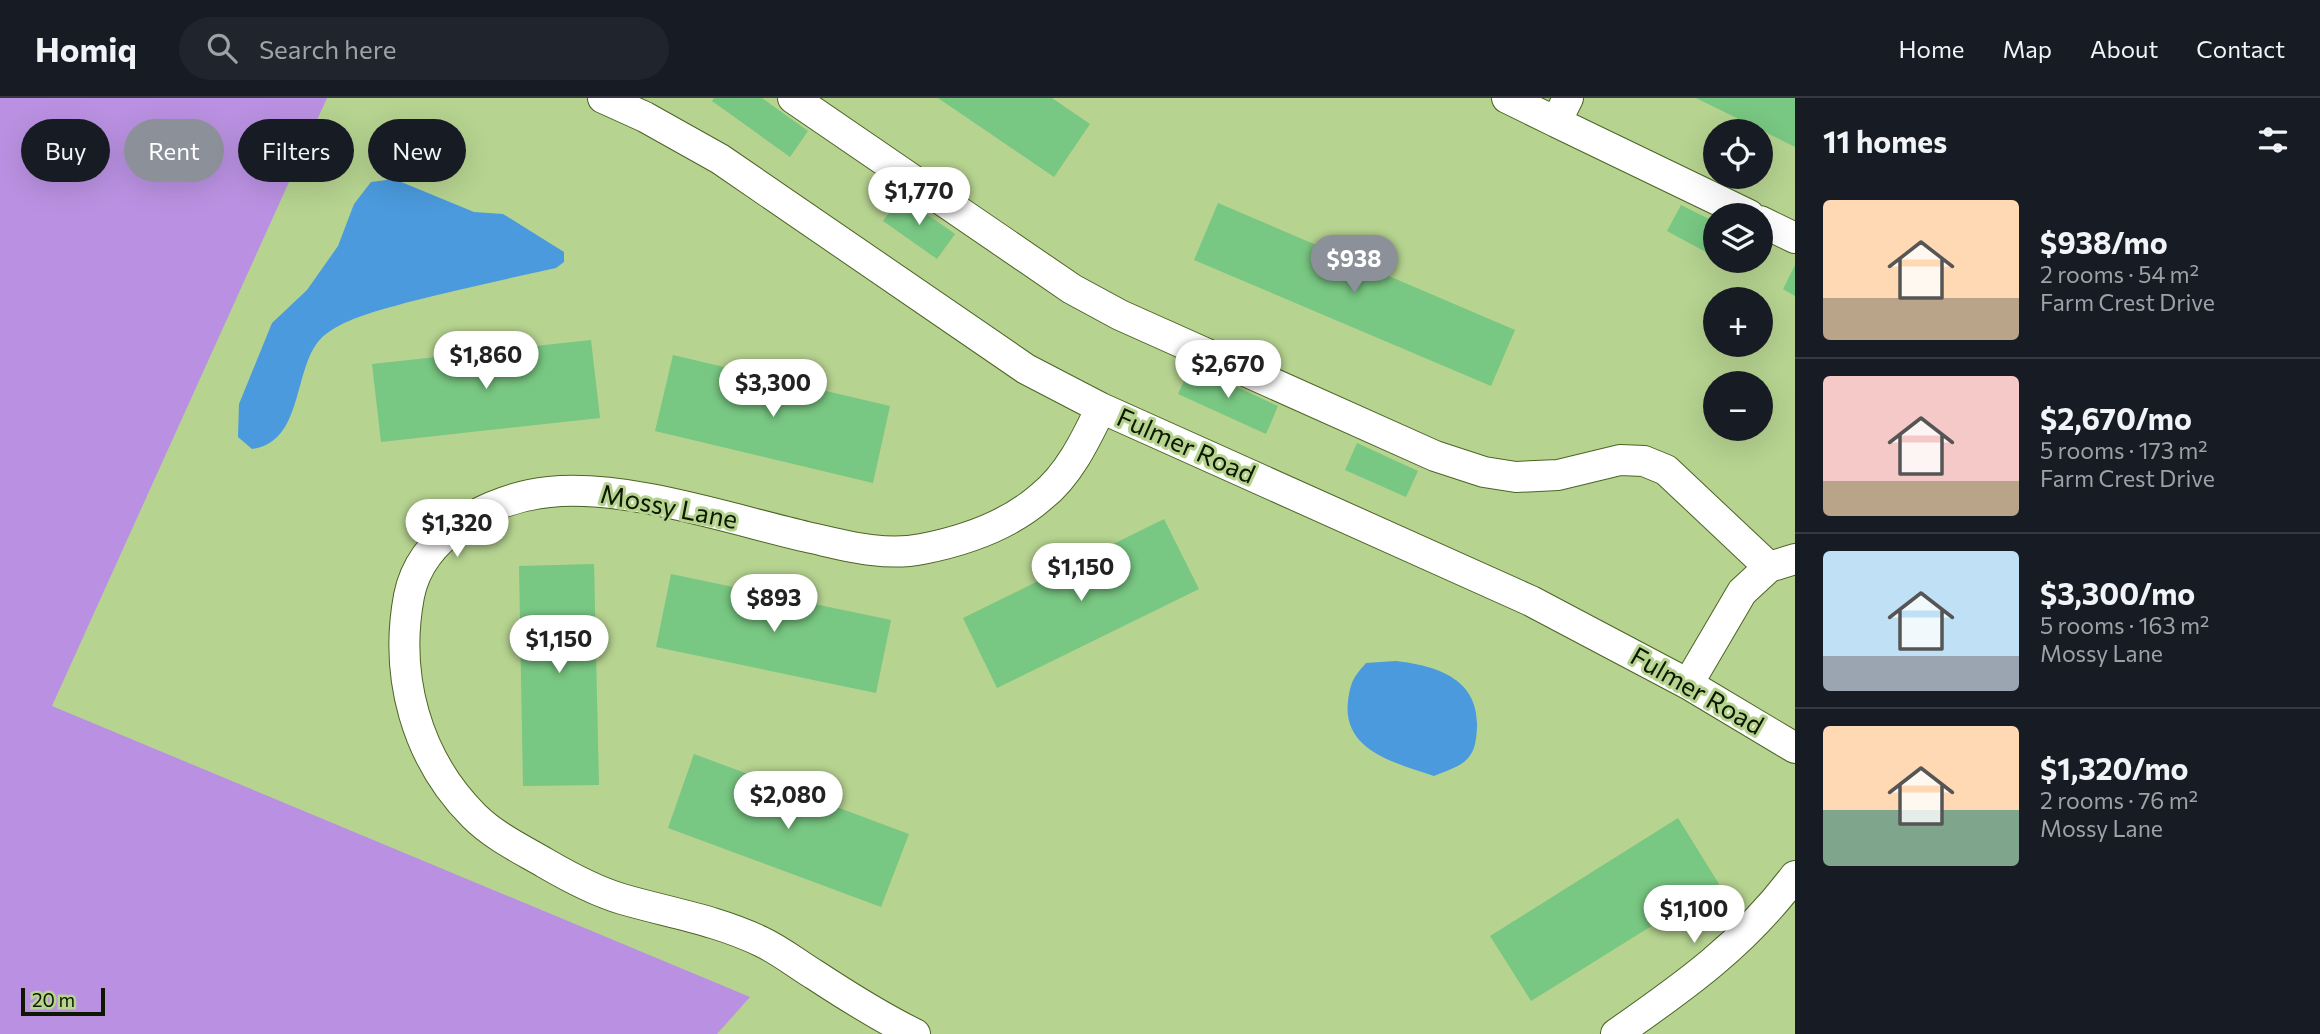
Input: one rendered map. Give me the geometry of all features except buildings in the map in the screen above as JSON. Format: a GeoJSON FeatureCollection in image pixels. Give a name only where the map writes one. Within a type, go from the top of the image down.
{"type":"FeatureCollection","features":[{"type":"Feature","properties":{"kind":"street"},"geometry":{"type":"LineString","coordinates":[[793,98],[1072,289],[1120,315],[1435,456],[1484,472],[1516,477],[1558,475],[1620,460],[1644,461],[1666,470],[1782,563],[1742,592],[1688,684]]}},
{"type":"Feature","properties":{"kind":"street"},"geometry":{"type":"LineString","coordinates":[[1507,98],[1562,110],[1728,203]]}},
{"type":"Feature","properties":{"kind":"street","name":"Fulmer Road"},"geometry":{"type":"LineString","coordinates":[[608,99],[720,159],[1026,369],[1101,408],[1531,601],[1688,684],[1795,748]]}},
{"type":"Feature","properties":{"kind":"street"},"geometry":{"type":"LineString","coordinates":[[1773,227],[1795,238]]}},
{"type":"Feature","properties":{"kind":"street","name":"Mossy Lane"},"geometry":{"type":"LineString","coordinates":[[915,1034],[884,1019],[765,943],[718,923],[620,898],[572,878],[504,840],[475,817],[441,776],[418,730],[406,683],[403,630],[411,586],[425,557],[450,530],[509,500],[548,492],[594,492],[638,497],[868,551],[928,548],[961,539],[1007,520],[1043,496],[1079,452],[1101,408]]}},
{"type":"Feature","properties":{"kind":"street"},"geometry":{"type":"LineString","coordinates":[[1616,1034],[1682,989],[1745,936],[1795,876]]}},
{"type":"Feature","properties":{"kind":"shaded area"},"geometry":{"type":"Polygon","coordinates":[[[0,98],[327,98],[318,119],[238,119],[238,182],[289,182],[52,706],[750,997],[717,1034],[0,1034],[0,98]]]}},
{"type":"Feature","properties":{"kind":"water"},"geometry":{"type":"Polygon","coordinates":[[[371,182],[401,182],[474,212],[503,214],[564,252],[564,262],[556,268],[384,309],[335,328],[315,346],[282,432],[270,443],[252,449],[238,437],[239,404],[272,323],[307,290],[338,246],[354,204],[371,182]]]}},
{"type":"Feature","properties":{"kind":"water"},"geometry":{"type":"Polygon","coordinates":[[[1396,661],[1441,671],[1463,687],[1471,698],[1476,711],[1476,738],[1471,755],[1461,764],[1434,776],[1374,752],[1354,732],[1348,718],[1348,701],[1355,676],[1366,663],[1396,661]]]}}]}
